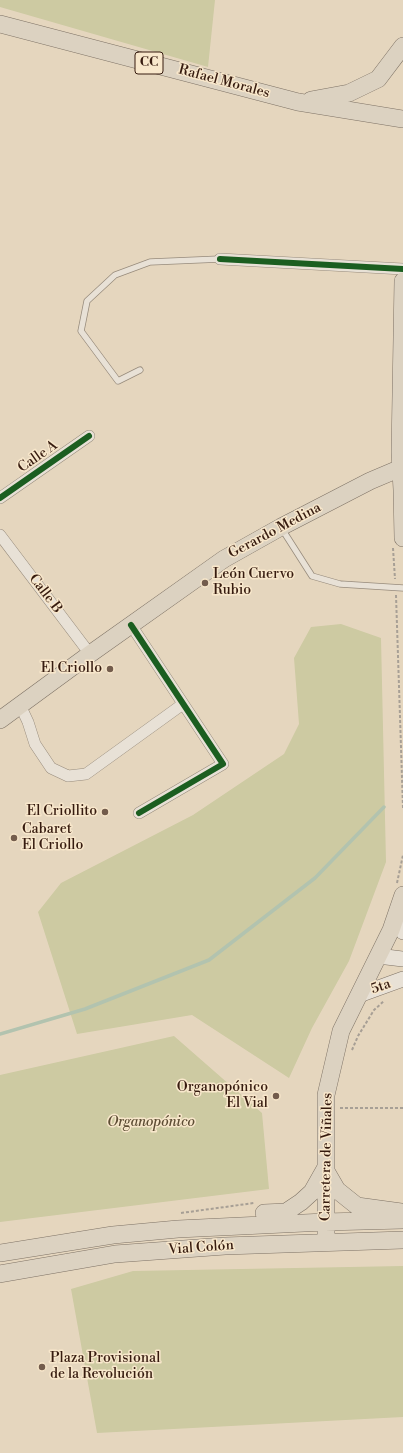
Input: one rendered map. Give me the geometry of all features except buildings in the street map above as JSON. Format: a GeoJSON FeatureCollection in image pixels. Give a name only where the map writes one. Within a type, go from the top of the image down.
{"type":"FeatureCollection","features":[{"type":"Feature","properties":{"kind":"main road","name":"Rafael Morales"},"geometry":{"type":"LineString","coordinates":[[0,24],[298,102],[403,119]]}},
{"type":"Feature","properties":{"kind":"main road"},"geometry":{"type":"LineString","coordinates":[[298,102],[349,93],[378,79],[403,46]]}},
{"type":"Feature","properties":{"kind":"main road"},"geometry":{"type":"LineString","coordinates":[[398,540],[402,468],[400,452],[403,281]]}},
{"type":"Feature","properties":{"kind":"main road","name":"Gerardo Medina"},"geometry":{"type":"LineString","coordinates":[[0,720],[224,558],[280,527],[370,482],[402,468]]}},
{"type":"Feature","properties":{"kind":"main road","name":"Carretera de Viñales"},"geometry":{"type":"LineString","coordinates":[[326,1242],[326,1095],[341,1031],[391,930],[400,894]]}},
{"type":"Feature","properties":{"kind":"main road"},"geometry":{"type":"LineString","coordinates":[[325,1168],[327,1175],[337,1190],[357,1206],[403,1212]]}},
{"type":"Feature","properties":{"kind":"main road"},"geometry":{"type":"LineString","coordinates":[[179,1221],[247,1214],[286,1212],[301,1202],[312,1192],[325,1168]]}},
{"type":"Feature","properties":{"kind":"main road","name":"Vial Colón"},"geometry":{"type":"LineString","coordinates":[[0,1253],[113,1235],[179,1221],[325,1222],[403,1220]]}},
{"type":"Feature","properties":{"kind":"main road","name":"Vial Colón"},"geometry":{"type":"LineString","coordinates":[[0,1274],[115,1254],[225,1246],[403,1240]]}},
{"type":"Feature","properties":{"kind":"street"},"geometry":{"type":"LineString","coordinates":[[220,259],[403,269]]}},
{"type":"Feature","properties":{"kind":"street","name":"Calle A"},"geometry":{"type":"LineString","coordinates":[[0,498],[89,436]]}},
{"type":"Feature","properties":{"kind":"street","name":"Calle B"},"geometry":{"type":"LineString","coordinates":[[0,535],[90,654]]}},
{"type":"Feature","properties":{"kind":"street"},"geometry":{"type":"LineString","coordinates":[[131,625],[223,764],[139,813]]}},
{"type":"Feature","properties":{"kind":"street"},"geometry":{"type":"LineString","coordinates":[[20,705],[28,722],[35,744],[51,768],[68,776],[86,774],[183,704]]}},
{"type":"Feature","properties":{"kind":"street"},"geometry":{"type":"LineString","coordinates":[[400,894],[403,932]]}},
{"type":"Feature","properties":{"kind":"street","name":"5ta"},"geometry":{"type":"LineString","coordinates":[[378,956],[403,959]]}},
{"type":"Feature","properties":{"kind":"street","name":"5ta"},"geometry":{"type":"LineString","coordinates":[[359,994],[403,979]]}},
{"type":"Feature","properties":{"kind":"lane"},"geometry":{"type":"LineString","coordinates":[[140,370],[118,381],[81,331],[87,301],[115,275],[150,262],[220,259]]}},
{"type":"Feature","properties":{"kind":"lane"},"geometry":{"type":"LineString","coordinates":[[280,527],[312,576],[340,584],[403,588]]}},
{"type":"Feature","properties":{"kind":"path"},"geometry":{"type":"LineString","coordinates":[[398,540],[396,587],[403,808]]}},
{"type":"Feature","properties":{"kind":"path"},"geometry":{"type":"LineString","coordinates":[[400,894],[403,855]]}},
{"type":"Feature","properties":{"kind":"path"},"geometry":{"type":"LineString","coordinates":[[350,1056],[362,1029],[374,1010],[385,1000]]}},
{"type":"Feature","properties":{"kind":"path"},"geometry":{"type":"LineString","coordinates":[[340,1115],[340,1108],[403,1108]]}},
{"type":"Feature","properties":{"kind":"path"},"geometry":{"type":"LineString","coordinates":[[179,1221],[257,1202]]}},
{"type":"Feature","properties":{"kind":"green space"},"geometry":{"type":"Polygon","coordinates":[[[0,0],[215,0],[208,67],[0,7],[0,0]]]}},
{"type":"Feature","properties":{"kind":"green space"},"geometry":{"type":"Polygon","coordinates":[[[341,624],[381,638],[386,862],[349,961],[312,1028],[289,1078],[192,1015],[77,1034],[38,912],[61,883],[193,815],[284,754],[299,724],[294,658],[311,627],[341,624]]]}},
{"type":"Feature","properties":{"kind":"green space","name":"Organopónico"},"geometry":{"type":"Polygon","coordinates":[[[174,1036],[262,1113],[269,1189],[0,1222],[0,1075],[174,1036]]]}},
{"type":"Feature","properties":{"kind":"green space"},"geometry":{"type":"Polygon","coordinates":[[[403,1266],[403,1417],[97,1433],[71,1289],[133,1271],[403,1266]]]}},
{"type":"Feature","properties":{"kind":"waterway"},"geometry":{"type":"LineString","coordinates":[[0,1034],[85,1009],[209,960],[315,878],[384,807]]}},
{"type":"Feature","properties":{"kind":"cycle path"},"geometry":{"type":"LineString","coordinates":[[220,259],[403,269]]}},
{"type":"Feature","properties":{"kind":"cycle path"},"geometry":{"type":"LineString","coordinates":[[0,498],[89,436]]}},
{"type":"Feature","properties":{"kind":"cycle path"},"geometry":{"type":"LineString","coordinates":[[131,625],[223,764],[139,813]]}},
{"type":"Feature","properties":{"kind":"place","name":"León Cuervo Rubio"},"geometry":{"type":"Point","coordinates":[205,583]}},
{"type":"Feature","properties":{"kind":"place","name":"El Criollo"},"geometry":{"type":"Point","coordinates":[110,669]}},
{"type":"Feature","properties":{"kind":"place","name":"El Criollito"},"geometry":{"type":"Point","coordinates":[105,812]}},
{"type":"Feature","properties":{"kind":"place","name":"Cabaret El Criollo"},"geometry":{"type":"Point","coordinates":[14,838]}},
{"type":"Feature","properties":{"kind":"place","name":"Organopónico El Vial"},"geometry":{"type":"Point","coordinates":[276,1096]}},
{"type":"Feature","properties":{"kind":"place","name":"Plaza Provisional de la Revolución"},"geometry":{"type":"Point","coordinates":[42,1367]}}]}
